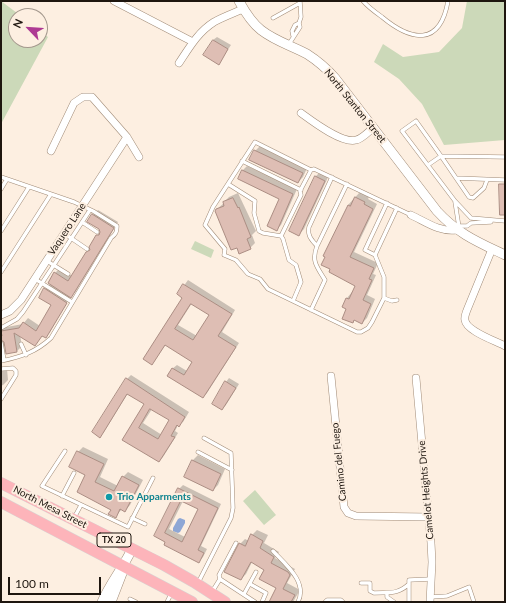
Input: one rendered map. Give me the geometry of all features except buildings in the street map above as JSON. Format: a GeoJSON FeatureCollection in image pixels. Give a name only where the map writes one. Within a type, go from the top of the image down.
{"type":"FeatureCollection","features":[{"type":"Feature","properties":{"kind":"main road","name":"North Mesa Street"},"geometry":{"type":"LineString","coordinates":[[1,483],[132,549],[197,584],[225,602]]}},
{"type":"Feature","properties":{"kind":"main road","name":"North Mesa Street"},"geometry":{"type":"LineString","coordinates":[[1,502],[124,565],[192,602]]}},
{"type":"Feature","properties":{"kind":"street"},"geometry":{"type":"LineString","coordinates":[[114,1],[193,42]]}},
{"type":"Feature","properties":{"kind":"street"},"geometry":{"type":"LineString","coordinates":[[179,63],[193,42],[203,31],[214,22],[241,5]]}},
{"type":"Feature","properties":{"kind":"street","name":"North Stanton Street"},"geometry":{"type":"LineString","coordinates":[[241,5],[251,20],[260,29],[273,38],[291,41],[326,68],[438,211],[472,239],[505,255]]}},
{"type":"Feature","properties":{"kind":"street"},"geometry":{"type":"LineString","coordinates":[[51,151],[74,103],[83,97],[92,97],[127,137],[139,157]]}},
{"type":"Feature","properties":{"kind":"street"},"geometry":{"type":"LineString","coordinates":[[301,113],[316,124],[345,140],[358,140],[373,128]]}},
{"type":"Feature","properties":{"kind":"street","name":"Vaquero Lane"},"geometry":{"type":"LineString","coordinates":[[1,315],[10,311],[21,300],[127,137]]}},
{"type":"Feature","properties":{"kind":"street","name":"North Stanton Street"},"geometry":{"type":"LineString","coordinates":[[411,215],[440,229],[448,231],[458,228]]}},
{"type":"Feature","properties":{"kind":"street"},"geometry":{"type":"LineString","coordinates":[[492,249],[466,310],[464,320],[467,326],[472,330],[505,346]]}},
{"type":"Feature","properties":{"kind":"street","name":"Camino del Fuego"},"geometry":{"type":"LineString","coordinates":[[331,376],[344,507],[348,513],[356,516],[429,517]]}},
{"type":"Feature","properties":{"kind":"street","name":"Camelot Heights Drive"},"geometry":{"type":"LineString","coordinates":[[416,378],[432,562],[430,600]]}},
{"type":"Feature","properties":{"kind":"street"},"geometry":{"type":"LineString","coordinates":[[102,602],[109,586],[124,565],[132,549]]}},
{"type":"Feature","properties":{"kind":"street"},"geometry":{"type":"LineString","coordinates":[[111,602],[122,575],[124,565]]}},
{"type":"Feature","properties":{"kind":"lane"},"geometry":{"type":"LineString","coordinates":[[363,1],[399,30],[419,36],[426,36],[432,33],[439,26],[444,17],[448,1]]}},
{"type":"Feature","properties":{"kind":"lane"},"geometry":{"type":"LineString","coordinates":[[272,18],[300,2],[300,27],[297,34],[291,41]]}},
{"type":"Feature","properties":{"kind":"lane"},"geometry":{"type":"LineString","coordinates":[[487,180],[484,188],[471,199],[468,197],[416,121],[402,131],[455,200],[471,218],[494,221]]}},
{"type":"Feature","properties":{"kind":"lane"},"geometry":{"type":"LineString","coordinates":[[387,203],[365,250],[375,255],[384,277],[384,298],[368,328],[361,332],[268,289],[260,279],[248,274],[236,260],[224,255],[225,249],[205,225],[212,207],[255,142],[311,170],[314,169],[332,177],[387,203],[411,215]]}},
{"type":"Feature","properties":{"kind":"lane"},"geometry":{"type":"LineString","coordinates":[[428,165],[441,156],[505,157]]}},
{"type":"Feature","properties":{"kind":"lane"},"geometry":{"type":"LineString","coordinates":[[242,162],[301,190]]}},
{"type":"Feature","properties":{"kind":"lane"},"geometry":{"type":"LineString","coordinates":[[293,301],[301,282],[296,265],[289,260],[281,236],[301,195],[301,190],[311,170]]}},
{"type":"Feature","properties":{"kind":"lane"},"geometry":{"type":"LineString","coordinates":[[1,177],[82,206],[117,226],[116,233],[111,238],[51,338],[41,347],[26,355],[3,360],[1,343]]}},
{"type":"Feature","properties":{"kind":"lane"},"geometry":{"type":"LineString","coordinates":[[317,246],[309,237],[309,227],[332,177]]}},
{"type":"Feature","properties":{"kind":"lane"},"geometry":{"type":"LineString","coordinates":[[456,178],[505,180]]}},
{"type":"Feature","properties":{"kind":"lane"},"geometry":{"type":"LineString","coordinates":[[1,189],[7,179]]}},
{"type":"Feature","properties":{"kind":"lane"},"geometry":{"type":"LineString","coordinates":[[228,184],[255,201],[254,213],[259,231],[262,233],[281,236]]}},
{"type":"Feature","properties":{"kind":"lane"},"geometry":{"type":"LineString","coordinates":[[312,310],[325,280],[315,261],[314,255],[347,184]]}},
{"type":"Feature","properties":{"kind":"lane"},"geometry":{"type":"LineString","coordinates":[[1,231],[29,187]]}},
{"type":"Feature","properties":{"kind":"lane"},"geometry":{"type":"LineString","coordinates":[[1,272],[51,194]]}},
{"type":"Feature","properties":{"kind":"lane"},"geometry":{"type":"LineString","coordinates":[[455,200],[458,228],[467,226],[471,223],[505,221]]}},
{"type":"Feature","properties":{"kind":"lane"},"geometry":{"type":"LineString","coordinates":[[375,255],[397,208]]}},
{"type":"Feature","properties":{"kind":"lane"},"geometry":{"type":"LineString","coordinates":[[1,328],[17,319],[28,305],[90,210]]}},
{"type":"Feature","properties":{"kind":"lane"},"geometry":{"type":"LineString","coordinates":[[82,222],[97,232]]}},
{"type":"Feature","properties":{"kind":"lane"},"geometry":{"type":"LineString","coordinates":[[64,234],[87,248]]}},
{"type":"Feature","properties":{"kind":"lane"},"geometry":{"type":"LineString","coordinates":[[47,261],[68,274]]}},
{"type":"Feature","properties":{"kind":"lane"},"geometry":{"type":"LineString","coordinates":[[35,279],[72,302]]}},
{"type":"Feature","properties":{"kind":"lane"},"geometry":{"type":"LineString","coordinates":[[384,298],[392,301],[397,300]]}},
{"type":"Feature","properties":{"kind":"lane"},"geometry":{"type":"LineString","coordinates":[[21,300],[28,305]]}},
{"type":"Feature","properties":{"kind":"lane"},"geometry":{"type":"LineString","coordinates":[[21,344],[26,355]]}},
{"type":"Feature","properties":{"kind":"lane"},"geometry":{"type":"LineString","coordinates":[[1,369],[12,368],[16,371],[16,375],[1,399]]}},
{"type":"Feature","properties":{"kind":"lane"},"geometry":{"type":"LineString","coordinates":[[197,584],[231,518],[233,508],[231,453],[204,438]]}},
{"type":"Feature","properties":{"kind":"lane"},"geometry":{"type":"LineString","coordinates":[[65,451],[42,486],[128,527],[153,478]]}},
{"type":"Feature","properties":{"kind":"lane"},"geometry":{"type":"LineString","coordinates":[[198,452],[232,470]]}},
{"type":"Feature","properties":{"kind":"lane"},"geometry":{"type":"LineString","coordinates":[[62,496],[74,473]]}},
{"type":"Feature","properties":{"kind":"lane"},"geometry":{"type":"LineString","coordinates":[[73,519],[81,505]]}},
{"type":"Feature","properties":{"kind":"lane"},"geometry":{"type":"LineString","coordinates":[[132,518],[145,524]]}},
{"type":"Feature","properties":{"kind":"lane"},"geometry":{"type":"LineString","coordinates":[[212,593],[220,580],[219,575],[236,543]]}},
{"type":"Feature","properties":{"kind":"lane"},"geometry":{"type":"LineString","coordinates":[[273,551],[292,571],[298,582],[301,593],[298,602]]}},
{"type":"Feature","properties":{"kind":"lane"},"geometry":{"type":"LineString","coordinates":[[244,594],[256,572]]}},
{"type":"Feature","properties":{"kind":"lane"},"geometry":{"type":"LineString","coordinates":[[361,583],[370,582],[370,591],[374,593],[387,593],[402,591],[409,584],[409,580],[431,579]]}},
{"type":"Feature","properties":{"kind":"lane"},"geometry":{"type":"LineString","coordinates":[[220,580],[255,602]]}},
{"type":"Feature","properties":{"kind":"lane"},"geometry":{"type":"LineString","coordinates":[[250,584],[266,593],[262,602]]}},
{"type":"Feature","properties":{"kind":"lane"},"geometry":{"type":"LineString","coordinates":[[409,584],[409,602]]}},
{"type":"Feature","properties":{"kind":"lane"},"geometry":{"type":"LineString","coordinates":[[430,600],[447,596],[469,587],[474,602]]}},
{"type":"Feature","properties":{"kind":"lane"},"geometry":{"type":"LineString","coordinates":[[167,602],[173,591]]}},
{"type":"Feature","properties":{"kind":"lane"},"geometry":{"type":"LineString","coordinates":[[387,593],[387,597],[394,602]]}},
{"type":"Feature","properties":{"kind":"lane"},"geometry":{"type":"LineString","coordinates":[[130,599],[136,602]]}},
{"type":"Feature","properties":{"kind":"lane"},"geometry":{"type":"LineString","coordinates":[[325,602],[327,600],[341,600],[343,602]]}},
{"type":"Feature","properties":{"kind":"green space"},"geometry":{"type":"Polygon","coordinates":[[[1,1],[10,8],[8,8],[8,48],[42,48],[1,124],[1,1]]]}},
{"type":"Feature","properties":{"kind":"green space"},"geometry":{"type":"Polygon","coordinates":[[[467,1],[505,1],[505,140],[444,145],[422,104],[399,79],[374,62],[383,44],[403,57],[439,52],[462,28],[467,1]]]}},
{"type":"Feature","properties":{"kind":"green space"},"geometry":{"type":"Polygon","coordinates":[[[195,241],[214,250],[211,258],[191,249],[195,241]]]}},
{"type":"Feature","properties":{"kind":"green space"},"geometry":{"type":"Polygon","coordinates":[[[255,490],[276,515],[264,525],[243,501],[255,490]]]}},
{"type":"Feature","properties":{"kind":"water"},"geometry":{"type":"Polygon","coordinates":[[[180,518],[185,520],[185,523],[178,533],[173,531],[173,528],[180,518]]]}},
{"type":"Feature","properties":{"kind":"place","name":"Trio Apparments"},"geometry":{"type":"Point","coordinates":[109,497]}}]}
